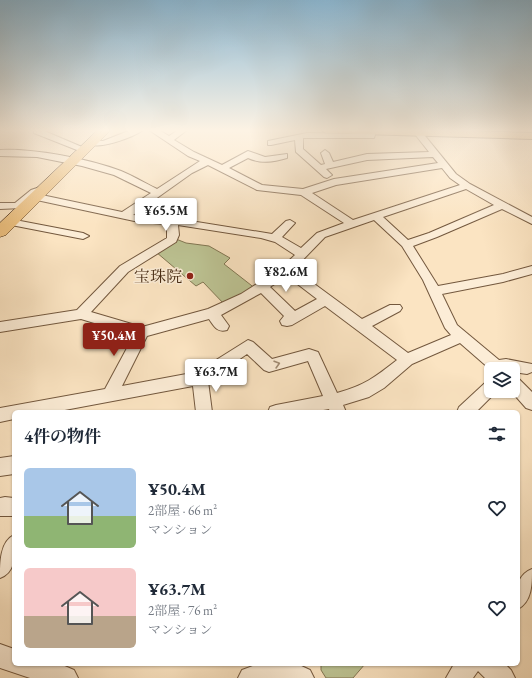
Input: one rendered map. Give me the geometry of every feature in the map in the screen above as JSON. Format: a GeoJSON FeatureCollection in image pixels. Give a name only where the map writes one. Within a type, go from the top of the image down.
{"type":"FeatureCollection","features":[{"type":"Feature","properties":{"kind":"highway"},"geometry":{"type":"LineString","coordinates":[[5,227],[72,162]]}},
{"type":"Feature","properties":{"kind":"street"},"geometry":{"type":"LineString","coordinates":[[72,162],[117,173],[158,192]]}},
{"type":"Feature","properties":{"kind":"street"},"geometry":{"type":"LineString","coordinates":[[124,216],[189,171],[207,162]]}},
{"type":"Feature","properties":{"kind":"street"},"geometry":{"type":"LineString","coordinates":[[209,162],[260,188],[304,192],[334,182],[443,165]]}},
{"type":"Feature","properties":{"kind":"street"},"geometry":{"type":"LineString","coordinates":[[222,168],[234,162]]}},
{"type":"Feature","properties":{"kind":"street"},"geometry":{"type":"LineString","coordinates":[[313,162],[334,182]]}},
{"type":"Feature","properties":{"kind":"street"},"geometry":{"type":"LineString","coordinates":[[328,162],[330,166]]}},
{"type":"Feature","properties":{"kind":"street"},"geometry":{"type":"LineString","coordinates":[[321,168],[348,162]]}},
{"type":"Feature","properties":{"kind":"street"},"geometry":{"type":"LineString","coordinates":[[440,162],[453,176],[467,186],[532,221]]}},
{"type":"Feature","properties":{"kind":"street"},"geometry":{"type":"LineString","coordinates":[[1,330],[81,314],[142,332],[212,313],[262,287],[288,270],[321,235],[467,186]]}},
{"type":"Feature","properties":{"kind":"street"},"geometry":{"type":"LineString","coordinates":[[0,206],[18,206],[34,192],[139,219],[172,221],[260,238],[275,238],[302,254]]}},
{"type":"Feature","properties":{"kind":"street"},"geometry":{"type":"LineString","coordinates":[[304,192],[352,224]]}},
{"type":"Feature","properties":{"kind":"street"},"geometry":{"type":"LineString","coordinates":[[406,244],[433,235],[502,205]]}},
{"type":"Feature","properties":{"kind":"street"},"geometry":{"type":"LineString","coordinates":[[376,216],[406,244],[435,291],[452,328],[492,362]]}},
{"type":"Feature","properties":{"kind":"street"},"geometry":{"type":"LineString","coordinates":[[81,314],[124,269],[172,240],[174,235],[172,221]]}},
{"type":"Feature","properties":{"kind":"street"},"geometry":{"type":"LineString","coordinates":[[275,238],[290,223]]}},
{"type":"Feature","properties":{"kind":"street"},"geometry":{"type":"LineString","coordinates":[[5,227],[83,236]]}},
{"type":"Feature","properties":{"kind":"street"},"geometry":{"type":"LineString","coordinates":[[288,270],[325,300],[362,325],[407,360]]}},
{"type":"Feature","properties":{"kind":"street"},"geometry":{"type":"LineString","coordinates":[[435,291],[504,278],[532,270]]}},
{"type":"Feature","properties":{"kind":"street"},"geometry":{"type":"LineString","coordinates":[[262,287],[290,319],[325,300]]}},
{"type":"Feature","properties":{"kind":"street"},"geometry":{"type":"LineString","coordinates":[[362,325],[395,308]]}},
{"type":"Feature","properties":{"kind":"street"},"geometry":{"type":"LineString","coordinates":[[212,313],[222,326]]}},
{"type":"Feature","properties":{"kind":"street"},"geometry":{"type":"LineString","coordinates":[[110,394],[142,332]]}},
{"type":"Feature","properties":{"kind":"street"},"geometry":{"type":"LineString","coordinates":[[296,410],[336,406],[372,388],[407,360],[461,336]]}},
{"type":"Feature","properties":{"kind":"street"},"geometry":{"type":"LineString","coordinates":[[26,410],[200,378],[248,346],[268,366],[309,355],[314,356],[336,406]]}},
{"type":"Feature","properties":{"kind":"street"},"geometry":{"type":"LineString","coordinates":[[520,367],[527,368]]}},
{"type":"Feature","properties":{"kind":"street"},"geometry":{"type":"LineString","coordinates":[[200,378],[204,410]]}},
{"type":"Feature","properties":{"kind":"street"},"geometry":{"type":"LineString","coordinates":[[520,390],[532,403]]}},
{"type":"Feature","properties":{"kind":"street"},"geometry":{"type":"LineString","coordinates":[[467,410],[484,394]]}},
{"type":"Feature","properties":{"kind":"street"},"geometry":{"type":"LineString","coordinates":[[0,415],[12,413]]}},
{"type":"Feature","properties":{"kind":"street"},"geometry":{"type":"LineString","coordinates":[[0,468],[12,465]]}},
{"type":"Feature","properties":{"kind":"street"},"geometry":{"type":"LineString","coordinates":[[0,507],[12,507]]}},
{"type":"Feature","properties":{"kind":"street"},"geometry":{"type":"LineString","coordinates":[[0,568],[12,548]]}},
{"type":"Feature","properties":{"kind":"street"},"geometry":{"type":"LineString","coordinates":[[520,595],[532,579]]}},
{"type":"Feature","properties":{"kind":"street"},"geometry":{"type":"LineString","coordinates":[[0,656],[12,660]]}},
{"type":"Feature","properties":{"kind":"street"},"geometry":{"type":"LineString","coordinates":[[32,666],[64,673]]}},
{"type":"Feature","properties":{"kind":"street"},"geometry":{"type":"LineString","coordinates":[[458,678],[467,666]]}},
{"type":"Feature","properties":{"kind":"street"},"geometry":{"type":"LineString","coordinates":[[489,666],[503,678]]}},
{"type":"Feature","properties":{"kind":"street"},"geometry":{"type":"LineString","coordinates":[[250,678],[270,672],[300,672]]}},
{"type":"Feature","properties":{"kind":"green space"},"geometry":{"type":"Polygon","coordinates":[[[176,239],[186,243],[209,246],[230,258],[224,264],[256,289],[225,305],[203,282],[196,286],[156,252],[176,239]]]}},
{"type":"Feature","properties":{"kind":"green space"},"geometry":{"type":"Polygon","coordinates":[[[321,666],[363,666],[353,678],[326,678],[321,670],[321,666]]]}},
{"type":"Feature","properties":{"kind":"place","name":"宝珠院"},"geometry":{"type":"Point","coordinates":[190,276]}}]}
